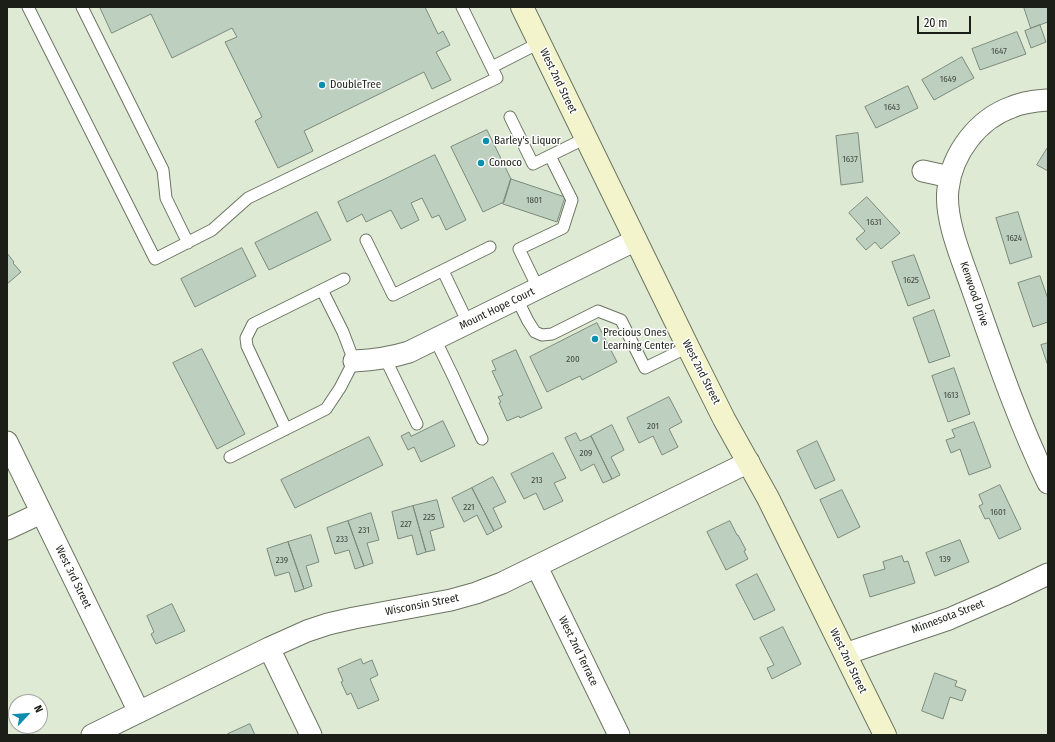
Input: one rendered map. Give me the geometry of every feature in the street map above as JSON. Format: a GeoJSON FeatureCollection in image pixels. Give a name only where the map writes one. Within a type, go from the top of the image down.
{"type":"FeatureCollection","features":[{"type":"Feature","properties":{"kind":"street","name":"West 2nd Street"},"geometry":{"type":"LineString","coordinates":[[522,7],[688,347],[724,419],[768,498],[884,735]]}},
{"type":"Feature","properties":{"kind":"street","name":"Kenwood Drive"},"geometry":{"type":"LineString","coordinates":[[1048,100],[1013,106],[997,114],[983,124],[970,138],[953,165],[948,190],[947,206],[954,236],[1005,384],[1032,450],[1048,483]]}},
{"type":"Feature","properties":{"kind":"street"},"geometry":{"type":"LineString","coordinates":[[923,170],[950,177]]}},
{"type":"Feature","properties":{"kind":"street","name":"Mount Hope Court"},"geometry":{"type":"LineString","coordinates":[[354,361],[395,357],[409,352],[636,240]]}},
{"type":"Feature","properties":{"kind":"street","name":"West 3rd Street"},"geometry":{"type":"LineString","coordinates":[[7,442],[138,712]]}},
{"type":"Feature","properties":{"kind":"street","name":"Wisconsin Street"},"geometry":{"type":"LineString","coordinates":[[92,735],[269,648],[307,631],[354,618],[451,600],[476,593],[502,583],[748,462]]}},
{"type":"Feature","properties":{"kind":"street"},"geometry":{"type":"LineString","coordinates":[[7,529],[41,513]]}},
{"type":"Feature","properties":{"kind":"street","name":"West 2nd Terrace"},"geometry":{"type":"LineString","coordinates":[[537,567],[619,735]]}},
{"type":"Feature","properties":{"kind":"street","name":"Minnesota Street"},"geometry":{"type":"LineString","coordinates":[[845,654],[949,619],[1048,574]]}},
{"type":"Feature","properties":{"kind":"street"},"geometry":{"type":"LineString","coordinates":[[269,648],[311,735]]}},
{"type":"Feature","properties":{"kind":"lane"},"geometry":{"type":"LineString","coordinates":[[28,7],[155,259],[212,230],[248,198],[497,78],[462,7]]}},
{"type":"Feature","properties":{"kind":"lane"},"geometry":{"type":"LineString","coordinates":[[82,7],[163,170],[166,198],[188,243]]}},
{"type":"Feature","properties":{"kind":"lane"},"geometry":{"type":"LineString","coordinates":[[492,67],[539,43]]}},
{"type":"Feature","properties":{"kind":"lane"},"geometry":{"type":"LineString","coordinates":[[510,117],[533,164],[586,138]]}},
{"type":"Feature","properties":{"kind":"lane"},"geometry":{"type":"LineString","coordinates":[[538,288],[519,249],[563,228],[572,200],[550,156]]}},
{"type":"Feature","properties":{"kind":"lane"},"geometry":{"type":"LineString","coordinates":[[366,240],[393,295],[490,248]]}},
{"type":"Feature","properties":{"kind":"lane"},"geometry":{"type":"LineString","coordinates":[[443,270],[468,323]]}},
{"type":"Feature","properties":{"kind":"lane"},"geometry":{"type":"LineString","coordinates":[[286,430],[247,346],[246,338],[253,324],[344,280]]}},
{"type":"Feature","properties":{"kind":"lane"},"geometry":{"type":"LineString","coordinates":[[230,458],[326,409],[340,388],[354,361],[322,290]]}},
{"type":"Feature","properties":{"kind":"lane"},"geometry":{"type":"LineString","coordinates":[[517,299],[535,332],[542,335],[552,334],[598,311],[621,320],[645,368],[688,347]]}},
{"type":"Feature","properties":{"kind":"lane"},"geometry":{"type":"LineString","coordinates":[[435,339],[482,439]]}},
{"type":"Feature","properties":{"kind":"lane"},"geometry":{"type":"LineString","coordinates":[[385,358],[417,424]]}},
{"type":"Feature","properties":{"kind":"building","name":"DoubleTree"},"geometry":{"type":"Polygon","coordinates":[[[100,7],[425,7],[438,34],[443,31],[450,45],[436,52],[451,80],[432,89],[424,72],[304,131],[313,151],[278,168],[255,121],[262,117],[225,42],[237,37],[232,28],[172,58],[151,14],[112,33],[100,7]]]}},
{"type":"Feature","properties":{"kind":"building"},"geometry":{"type":"Polygon","coordinates":[[[1024,7],[1048,7],[1048,22],[1031,28],[1024,7]]]}},
{"type":"Feature","properties":{"kind":"building"},"geometry":{"type":"Polygon","coordinates":[[[1040,25],[1046,42],[1031,48],[1025,31],[1040,25]]]}},
{"type":"Feature","properties":{"kind":"building"},"geometry":{"type":"Polygon","coordinates":[[[1017,32],[1026,54],[980,70],[972,49],[1017,32]]]}},
{"type":"Feature","properties":{"kind":"building"},"geometry":{"type":"Polygon","coordinates":[[[962,57],[974,78],[934,100],[922,80],[962,57]]]}},
{"type":"Feature","properties":{"kind":"building"},"geometry":{"type":"Polygon","coordinates":[[[908,86],[918,108],[876,128],[865,107],[908,86]]]}},
{"type":"Feature","properties":{"kind":"building","name":"Conoco"},"geometry":{"type":"Polygon","coordinates":[[[487,130],[511,179],[504,202],[483,212],[451,147],[487,130]]]}},
{"type":"Feature","properties":{"kind":"building"},"geometry":{"type":"Polygon","coordinates":[[[858,133],[863,182],[841,185],[836,136],[858,133]]]}},
{"type":"Feature","properties":{"kind":"building"},"geometry":{"type":"Polygon","coordinates":[[[1048,147],[1048,171],[1037,165],[1048,147]]]}},
{"type":"Feature","properties":{"kind":"building"},"geometry":{"type":"Polygon","coordinates":[[[435,155],[466,220],[446,230],[439,215],[432,218],[422,198],[411,203],[419,220],[401,229],[391,210],[366,222],[362,214],[347,222],[338,202],[435,155]]]}},
{"type":"Feature","properties":{"kind":"building","name":"Conoco"},"geometry":{"type":"Polygon","coordinates":[[[511,179],[565,197],[557,222],[503,204],[511,179]]]}},
{"type":"Feature","properties":{"kind":"building"},"geometry":{"type":"Polygon","coordinates":[[[867,197],[900,233],[881,249],[875,242],[866,250],[856,239],[865,231],[849,213],[867,197]]]}},
{"type":"Feature","properties":{"kind":"building"},"geometry":{"type":"Polygon","coordinates":[[[317,212],[331,240],[269,270],[255,243],[317,212]]]}},
{"type":"Feature","properties":{"kind":"building"},"geometry":{"type":"Polygon","coordinates":[[[1018,212],[1032,257],[1010,264],[996,218],[1018,212]]]}},
{"type":"Feature","properties":{"kind":"building"},"geometry":{"type":"Polygon","coordinates":[[[242,248],[256,276],[195,307],[181,279],[242,248]]]}},
{"type":"Feature","properties":{"kind":"building"},"geometry":{"type":"Polygon","coordinates":[[[7,253],[21,272],[7,284],[7,253]]]}},
{"type":"Feature","properties":{"kind":"building"},"geometry":{"type":"Polygon","coordinates":[[[914,255],[930,298],[908,306],[892,262],[914,255]]]}},
{"type":"Feature","properties":{"kind":"building"},"geometry":{"type":"Polygon","coordinates":[[[1040,276],[1048,299],[1048,322],[1033,327],[1018,283],[1040,276]]]}},
{"type":"Feature","properties":{"kind":"building"},"geometry":{"type":"Polygon","coordinates":[[[934,310],[950,356],[929,363],[913,318],[934,310]]]}},
{"type":"Feature","properties":{"kind":"building"},"geometry":{"type":"Polygon","coordinates":[[[597,323],[617,362],[582,380],[580,376],[547,392],[530,357],[597,323]]]}},
{"type":"Feature","properties":{"kind":"building"},"geometry":{"type":"Polygon","coordinates":[[[1048,343],[1048,366],[1041,345],[1048,343]]]}},
{"type":"Feature","properties":{"kind":"building"},"geometry":{"type":"Polygon","coordinates":[[[202,349],[245,434],[217,449],[173,363],[202,349]]]}},
{"type":"Feature","properties":{"kind":"building"},"geometry":{"type":"Polygon","coordinates":[[[516,350],[542,408],[520,418],[519,416],[507,421],[499,403],[501,402],[498,397],[503,395],[492,371],[496,370],[492,361],[516,350]]]}},
{"type":"Feature","properties":{"kind":"building"},"geometry":{"type":"Polygon","coordinates":[[[954,368],[970,414],[948,422],[932,376],[954,368]]]}},
{"type":"Feature","properties":{"kind":"building"},"geometry":{"type":"Polygon","coordinates":[[[669,397],[682,422],[669,429],[678,447],[662,455],[653,436],[639,443],[627,418],[669,397]]]}},
{"type":"Feature","properties":{"kind":"building"},"geometry":{"type":"Polygon","coordinates":[[[443,421],[455,446],[421,462],[414,447],[408,450],[401,436],[409,432],[411,436],[443,421]]]}},
{"type":"Feature","properties":{"kind":"building"},"geometry":{"type":"Polygon","coordinates":[[[974,422],[991,467],[969,475],[960,449],[951,453],[946,440],[955,437],[952,430],[974,422]]]}},
{"type":"Feature","properties":{"kind":"building"},"geometry":{"type":"Polygon","coordinates":[[[612,425],[624,450],[611,457],[620,475],[612,479],[591,436],[612,425]]]}},
{"type":"Feature","properties":{"kind":"building"},"geometry":{"type":"Polygon","coordinates":[[[576,433],[580,441],[591,436],[612,479],[603,483],[594,464],[581,471],[565,438],[576,433]]]}},
{"type":"Feature","properties":{"kind":"building"},"geometry":{"type":"Polygon","coordinates":[[[369,437],[383,465],[295,508],[281,480],[369,437]]]}},
{"type":"Feature","properties":{"kind":"building"},"geometry":{"type":"Polygon","coordinates":[[[817,441],[835,480],[815,489],[797,451],[817,441]]]}},
{"type":"Feature","properties":{"kind":"building"},"geometry":{"type":"Polygon","coordinates":[[[553,453],[566,478],[554,483],[563,501],[544,510],[536,493],[524,499],[511,474],[553,453]]]}},
{"type":"Feature","properties":{"kind":"building"},"geometry":{"type":"Polygon","coordinates":[[[493,477],[506,502],[493,508],[502,527],[494,531],[472,488],[493,477]]]}},
{"type":"Feature","properties":{"kind":"building"},"geometry":{"type":"Polygon","coordinates":[[[1000,485],[1021,529],[999,539],[989,518],[985,519],[979,506],[983,504],[979,495],[1000,485]]]}},
{"type":"Feature","properties":{"kind":"building"},"geometry":{"type":"Polygon","coordinates":[[[472,488],[494,531],[487,535],[477,515],[464,522],[452,498],[472,488]]]}},
{"type":"Feature","properties":{"kind":"building"},"geometry":{"type":"Polygon","coordinates":[[[842,490],[860,527],[838,538],[820,500],[842,490]]]}},
{"type":"Feature","properties":{"kind":"building"},"geometry":{"type":"Polygon","coordinates":[[[437,500],[444,527],[430,531],[435,550],[426,552],[413,506],[437,500]]]}},
{"type":"Feature","properties":{"kind":"building"},"geometry":{"type":"Polygon","coordinates":[[[413,506],[426,552],[417,555],[412,535],[398,539],[392,512],[413,506]]]}},
{"type":"Feature","properties":{"kind":"building"},"geometry":{"type":"Polygon","coordinates":[[[371,513],[379,540],[367,543],[373,563],[364,566],[348,521],[371,513]]]}},
{"type":"Feature","properties":{"kind":"building"},"geometry":{"type":"Polygon","coordinates":[[[348,521],[364,566],[355,569],[349,550],[335,554],[327,528],[348,521]]]}},
{"type":"Feature","properties":{"kind":"building"},"geometry":{"type":"Polygon","coordinates":[[[730,521],[746,550],[744,551],[748,559],[726,570],[707,532],[730,521]]]}},
{"type":"Feature","properties":{"kind":"building"},"geometry":{"type":"Polygon","coordinates":[[[311,535],[319,562],[306,566],[312,586],[304,589],[288,542],[311,535]]]}},
{"type":"Feature","properties":{"kind":"building"},"geometry":{"type":"Polygon","coordinates":[[[960,540],[969,562],[935,576],[926,553],[960,540]]]}},
{"type":"Feature","properties":{"kind":"building"},"geometry":{"type":"Polygon","coordinates":[[[288,542],[304,589],[295,592],[289,572],[275,576],[267,549],[288,542]]]}},
{"type":"Feature","properties":{"kind":"building"},"geometry":{"type":"Polygon","coordinates":[[[902,556],[904,562],[908,561],[915,583],[870,597],[863,575],[885,569],[883,562],[902,556]]]}},
{"type":"Feature","properties":{"kind":"building"},"geometry":{"type":"Polygon","coordinates":[[[757,574],[775,610],[754,620],[736,585],[757,574]]]}},
{"type":"Feature","properties":{"kind":"building"},"geometry":{"type":"Polygon","coordinates":[[[172,604],[185,631],[156,644],[151,634],[154,632],[147,616],[172,604]]]}},
{"type":"Feature","properties":{"kind":"building"},"geometry":{"type":"Polygon","coordinates":[[[783,627],[801,664],[772,679],[767,668],[774,665],[760,638],[783,627]]]}},
{"type":"Feature","properties":{"kind":"building"},"geometry":{"type":"Polygon","coordinates":[[[361,659],[363,664],[372,660],[378,675],[370,679],[379,700],[358,709],[351,693],[347,695],[341,682],[343,681],[338,669],[361,659]]]}},
{"type":"Feature","properties":{"kind":"building"},"geometry":{"type":"Polygon","coordinates":[[[935,673],[957,681],[955,686],[966,690],[962,701],[950,697],[943,719],[922,711],[935,673]]]}},
{"type":"Feature","properties":{"kind":"building"},"geometry":{"type":"Polygon","coordinates":[[[250,724],[255,735],[228,734],[250,724]]]}},
{"type":"Feature","properties":{"kind":"place","name":"DoubleTree"},"geometry":{"type":"Point","coordinates":[322,85]}},
{"type":"Feature","properties":{"kind":"place","name":"Barley's Liquor"},"geometry":{"type":"Point","coordinates":[486,141]}},
{"type":"Feature","properties":{"kind":"place","name":"Conoco"},"geometry":{"type":"Point","coordinates":[481,163]}},
{"type":"Feature","properties":{"kind":"place","name":"Precious Ones Learning Center"},"geometry":{"type":"Point","coordinates":[595,339]}}]}
